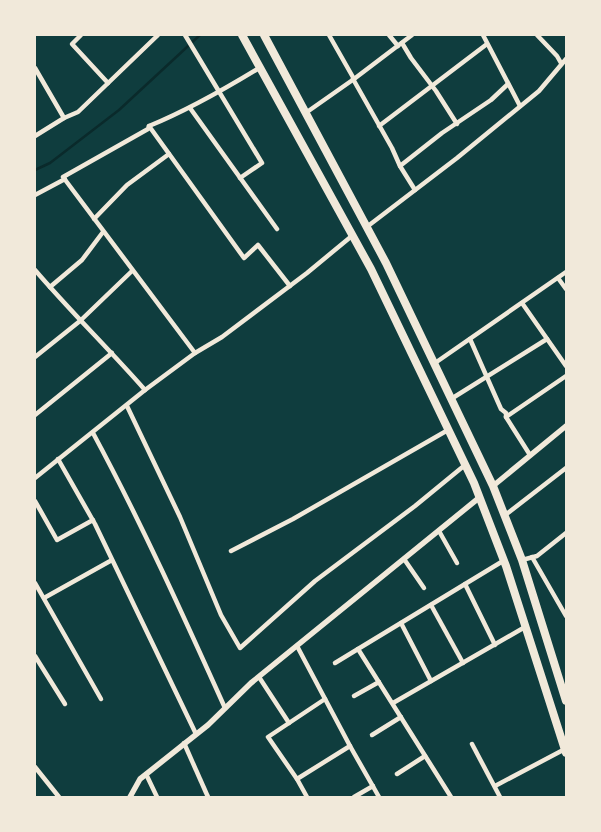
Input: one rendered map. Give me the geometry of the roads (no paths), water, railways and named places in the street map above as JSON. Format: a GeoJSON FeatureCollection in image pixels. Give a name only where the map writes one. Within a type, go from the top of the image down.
{"type":"FeatureCollection","features":[{"type":"Feature","properties":{"kind":"highway"},"geometry":{"type":"LineString","coordinates":[[242,35],[354,235],[480,497],[503,561],[565,751]]}},
{"type":"Feature","properties":{"kind":"highway"},"geometry":{"type":"LineString","coordinates":[[264,35],[368,226],[493,486],[522,560],[566,701]]}},
{"type":"Feature","properties":{"kind":"highway"},"geometry":{"type":"LineString","coordinates":[[354,235],[368,226]]}},
{"type":"Feature","properties":{"kind":"highway"},"geometry":{"type":"LineString","coordinates":[[480,497],[493,486]]}},
{"type":"Feature","properties":{"kind":"street"},"geometry":{"type":"LineString","coordinates":[[81,35],[72,44],[108,83]]}},
{"type":"Feature","properties":{"kind":"street"},"geometry":{"type":"LineString","coordinates":[[35,136],[64,118],[78,112],[158,35]]}},
{"type":"Feature","properties":{"kind":"street"},"geometry":{"type":"LineString","coordinates":[[185,35],[262,163],[240,178]]}},
{"type":"Feature","properties":{"kind":"street"},"geometry":{"type":"LineString","coordinates":[[329,35],[415,190]]}},
{"type":"Feature","properties":{"kind":"street"},"geometry":{"type":"LineString","coordinates":[[389,35],[400,44],[411,58],[457,124]]}},
{"type":"Feature","properties":{"kind":"street"},"geometry":{"type":"LineString","coordinates":[[306,112],[354,79],[412,35]]}},
{"type":"Feature","properties":{"kind":"street"},"geometry":{"type":"LineString","coordinates":[[483,35],[520,106]]}},
{"type":"Feature","properties":{"kind":"street"},"geometry":{"type":"LineString","coordinates":[[537,35],[557,56],[561,63]]}},
{"type":"Feature","properties":{"kind":"street"},"geometry":{"type":"LineString","coordinates":[[379,126],[487,44]]}},
{"type":"Feature","properties":{"kind":"street"},"geometry":{"type":"LineString","coordinates":[[368,226],[539,91],[566,59]]}},
{"type":"Feature","properties":{"kind":"street"},"geometry":{"type":"LineString","coordinates":[[35,68],[64,118]]}},
{"type":"Feature","properties":{"kind":"street"},"geometry":{"type":"LineString","coordinates":[[195,353],[63,177],[148,129],[149,126],[190,108],[260,68]]}},
{"type":"Feature","properties":{"kind":"street"},"geometry":{"type":"LineString","coordinates":[[35,80],[40,78]]}},
{"type":"Feature","properties":{"kind":"street"},"geometry":{"type":"LineString","coordinates":[[400,166],[491,100],[508,84]]}},
{"type":"Feature","properties":{"kind":"street"},"geometry":{"type":"LineString","coordinates":[[190,108],[277,229]]}},
{"type":"Feature","properties":{"kind":"street"},"geometry":{"type":"LineString","coordinates":[[149,126],[244,258],[258,245],[290,286]]}},
{"type":"Feature","properties":{"kind":"street"},"geometry":{"type":"LineString","coordinates":[[94,219],[127,185],[169,154]]}},
{"type":"Feature","properties":{"kind":"street"},"geometry":{"type":"LineString","coordinates":[[35,195],[65,180]]}},
{"type":"Feature","properties":{"kind":"street"},"geometry":{"type":"LineString","coordinates":[[50,287],[82,260],[103,232]]}},
{"type":"Feature","properties":{"kind":"street"},"geometry":{"type":"LineString","coordinates":[[36,477],[145,390],[195,353],[222,337],[354,235]]}},
{"type":"Feature","properties":{"kind":"street"},"geometry":{"type":"LineString","coordinates":[[35,270],[145,390]]}},
{"type":"Feature","properties":{"kind":"street"},"geometry":{"type":"LineString","coordinates":[[35,357],[80,321],[132,271]]}},
{"type":"Feature","properties":{"kind":"street"},"geometry":{"type":"LineString","coordinates":[[435,363],[566,272]]}},
{"type":"Feature","properties":{"kind":"street"},"geometry":{"type":"LineString","coordinates":[[558,278],[566,289]]}},
{"type":"Feature","properties":{"kind":"street"},"geometry":{"type":"LineString","coordinates":[[522,303],[566,366]]}},
{"type":"Feature","properties":{"kind":"street"},"geometry":{"type":"LineString","coordinates":[[451,399],[547,338]]}},
{"type":"Feature","properties":{"kind":"street"},"geometry":{"type":"LineString","coordinates":[[470,339],[501,408],[506,413],[506,417],[530,455]]}},
{"type":"Feature","properties":{"kind":"street"},"geometry":{"type":"LineString","coordinates":[[35,415],[112,353]]}},
{"type":"Feature","properties":{"kind":"street"},"geometry":{"type":"LineString","coordinates":[[506,417],[566,376]]}},
{"type":"Feature","properties":{"kind":"street"},"geometry":{"type":"LineString","coordinates":[[127,406],[180,516],[221,615],[240,648],[314,581],[415,506],[465,465]]}},
{"type":"Feature","properties":{"kind":"street"},"geometry":{"type":"LineString","coordinates":[[493,486],[566,426]]}},
{"type":"Feature","properties":{"kind":"street"},"geometry":{"type":"LineString","coordinates":[[231,551],[293,519],[448,430]]}},
{"type":"Feature","properties":{"kind":"street"},"geometry":{"type":"LineString","coordinates":[[93,433],[148,541],[225,708]]}},
{"type":"Feature","properties":{"kind":"street"},"geometry":{"type":"LineString","coordinates":[[58,458],[93,520],[196,734]]}},
{"type":"Feature","properties":{"kind":"street"},"geometry":{"type":"LineString","coordinates":[[505,516],[566,468]]}},
{"type":"Feature","properties":{"kind":"street"},"geometry":{"type":"LineString","coordinates":[[130,797],[140,779],[196,734],[259,677],[480,497]]}},
{"type":"Feature","properties":{"kind":"street"},"geometry":{"type":"LineString","coordinates":[[35,501],[57,540],[93,520]]}},
{"type":"Feature","properties":{"kind":"street"},"geometry":{"type":"LineString","coordinates":[[439,531],[457,563]]}},
{"type":"Feature","properties":{"kind":"street"},"geometry":{"type":"LineString","coordinates":[[522,560],[536,556],[566,532]]}},
{"type":"Feature","properties":{"kind":"street"},"geometry":{"type":"LineString","coordinates":[[532,557],[566,616]]}},
{"type":"Feature","properties":{"kind":"street"},"geometry":{"type":"LineString","coordinates":[[404,559],[424,588]]}},
{"type":"Feature","properties":{"kind":"street"},"geometry":{"type":"LineString","coordinates":[[44,598],[112,560]]}},
{"type":"Feature","properties":{"kind":"street"},"geometry":{"type":"LineString","coordinates":[[335,663],[503,561]]}},
{"type":"Feature","properties":{"kind":"street"},"geometry":{"type":"LineString","coordinates":[[35,583],[102,700]]}},
{"type":"Feature","properties":{"kind":"street"},"geometry":{"type":"LineString","coordinates":[[465,584],[495,645]]}},
{"type":"Feature","properties":{"kind":"street"},"geometry":{"type":"LineString","coordinates":[[431,605],[463,663]]}},
{"type":"Feature","properties":{"kind":"street"},"geometry":{"type":"LineString","coordinates":[[401,623],[431,681]]}},
{"type":"Feature","properties":{"kind":"street"},"geometry":{"type":"LineString","coordinates":[[392,703],[525,627]]}},
{"type":"Feature","properties":{"kind":"street"},"geometry":{"type":"LineString","coordinates":[[297,646],[379,797]]}},
{"type":"Feature","properties":{"kind":"street"},"geometry":{"type":"LineString","coordinates":[[358,649],[451,797]]}},
{"type":"Feature","properties":{"kind":"street"},"geometry":{"type":"LineString","coordinates":[[35,656],[65,704]]}},
{"type":"Feature","properties":{"kind":"street"},"geometry":{"type":"LineString","coordinates":[[259,677],[290,723]]}},
{"type":"Feature","properties":{"kind":"street"},"geometry":{"type":"LineString","coordinates":[[354,696],[379,682]]}},
{"type":"Feature","properties":{"kind":"street"},"geometry":{"type":"LineString","coordinates":[[307,797],[268,737],[325,699]]}},
{"type":"Feature","properties":{"kind":"street"},"geometry":{"type":"LineString","coordinates":[[372,735],[401,717]]}},
{"type":"Feature","properties":{"kind":"street"},"geometry":{"type":"LineString","coordinates":[[184,743],[208,797]]}},
{"type":"Feature","properties":{"kind":"street"},"geometry":{"type":"LineString","coordinates":[[472,744],[500,797]]}},
{"type":"Feature","properties":{"kind":"street"},"geometry":{"type":"LineString","coordinates":[[296,779],[350,746]]}},
{"type":"Feature","properties":{"kind":"street"},"geometry":{"type":"LineString","coordinates":[[495,786],[565,751]]}},
{"type":"Feature","properties":{"kind":"street"},"geometry":{"type":"LineString","coordinates":[[397,774],[425,756]]}},
{"type":"Feature","properties":{"kind":"street"},"geometry":{"type":"LineString","coordinates":[[35,767],[59,797]]}},
{"type":"Feature","properties":{"kind":"street"},"geometry":{"type":"LineString","coordinates":[[146,774],[157,797]]}},
{"type":"Feature","properties":{"kind":"street"},"geometry":{"type":"LineString","coordinates":[[354,797],[373,786]]}},
{"type":"Feature","properties":{"kind":"waterway"},"geometry":{"type":"LineString","coordinates":[[35,170],[50,163],[119,110],[200,35]]}}]}
